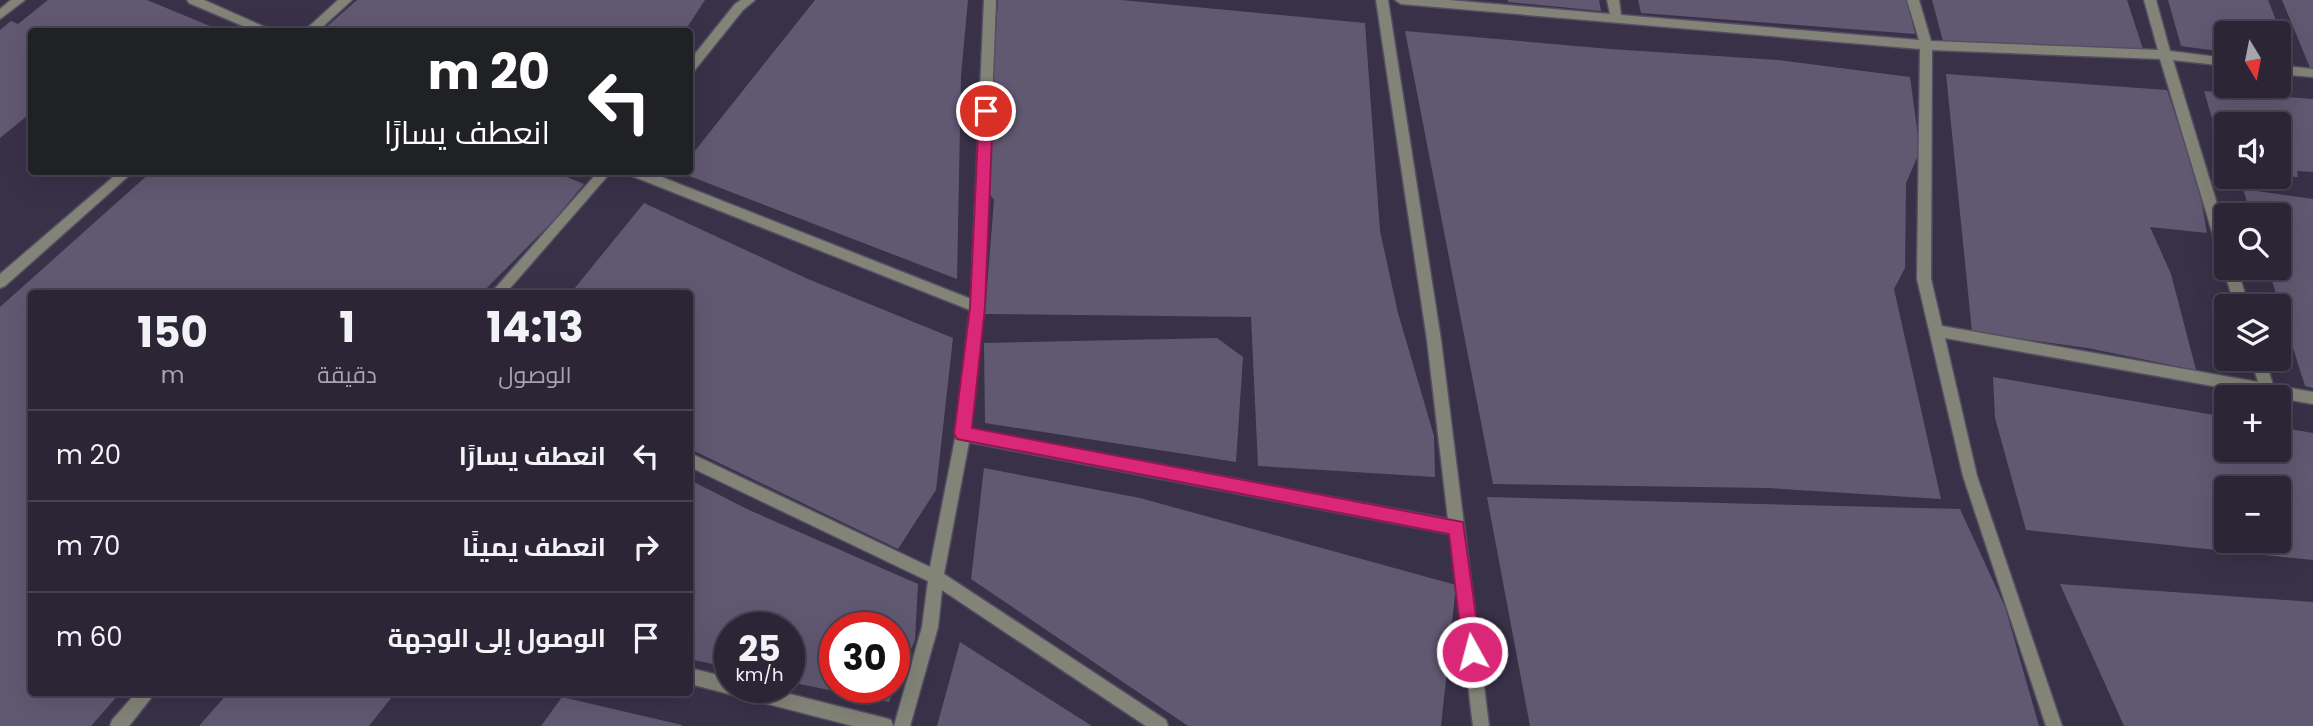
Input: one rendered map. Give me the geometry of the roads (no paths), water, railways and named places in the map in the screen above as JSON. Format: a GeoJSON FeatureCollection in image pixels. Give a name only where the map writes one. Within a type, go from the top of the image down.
{"type":"FeatureCollection","features":[{"type":"Feature","properties":{"kind":"street"},"geometry":{"type":"LineString","coordinates":[[0,15],[19,0]]}},
{"type":"Feature","properties":{"kind":"street"},"geometry":{"type":"LineString","coordinates":[[193,0],[260,28]]}},
{"type":"Feature","properties":{"kind":"street"},"geometry":{"type":"LineString","coordinates":[[314,28],[346,0]]}},
{"type":"Feature","properties":{"kind":"street"},"geometry":{"type":"LineString","coordinates":[[902,726],[930,627],[936,577],[963,434],[977,307],[990,0]]}},
{"type":"Feature","properties":{"kind":"street"},"geometry":{"type":"LineString","coordinates":[[1382,0],[1434,340],[1481,726]]}},
{"type":"Feature","properties":{"kind":"street"},"geometry":{"type":"LineString","coordinates":[[1401,0],[1926,45],[2165,55],[2214,61]]}},
{"type":"Feature","properties":{"kind":"street"},"geometry":{"type":"LineString","coordinates":[[1613,0],[1616,17]]}},
{"type":"Feature","properties":{"kind":"street"},"geometry":{"type":"LineString","coordinates":[[1913,0],[1926,45],[1924,279],[1970,476],[2054,726]]}},
{"type":"Feature","properties":{"kind":"street"},"geometry":{"type":"LineString","coordinates":[[2150,0],[2214,216]]}},
{"type":"Feature","properties":{"kind":"street"},"geometry":{"type":"LineString","coordinates":[[693,64],[743,2]]}},
{"type":"Feature","properties":{"kind":"street"},"geometry":{"type":"LineString","coordinates":[[2291,70],[2313,73]]}},
{"type":"Feature","properties":{"kind":"street"},"geometry":{"type":"LineString","coordinates":[[0,282],[124,175]]}},
{"type":"Feature","properties":{"kind":"street"},"geometry":{"type":"LineString","coordinates":[[501,290],[602,175]]}},
{"type":"Feature","properties":{"kind":"street"},"geometry":{"type":"LineString","coordinates":[[645,175],[977,307]]}},
{"type":"Feature","properties":{"kind":"street"},"geometry":{"type":"LineString","coordinates":[[1936,331],[2239,385]]}},
{"type":"Feature","properties":{"kind":"street"},"geometry":{"type":"LineString","coordinates":[[2291,394],[2313,398]]}},
{"type":"Feature","properties":{"kind":"street"},"geometry":{"type":"LineString","coordinates":[[963,434],[1457,528]]}},
{"type":"Feature","properties":{"kind":"street"},"geometry":{"type":"LineString","coordinates":[[693,461],[936,577],[1160,726]]}},
{"type":"Feature","properties":{"kind":"street"},"geometry":{"type":"LineString","coordinates":[[693,677],[714,682]]}},
{"type":"Feature","properties":{"kind":"street"},"geometry":{"type":"LineString","coordinates":[[118,726],[144,696]]}},
{"type":"Feature","properties":{"kind":"street"},"geometry":{"type":"LineString","coordinates":[[794,703],[885,726]]}}]}
